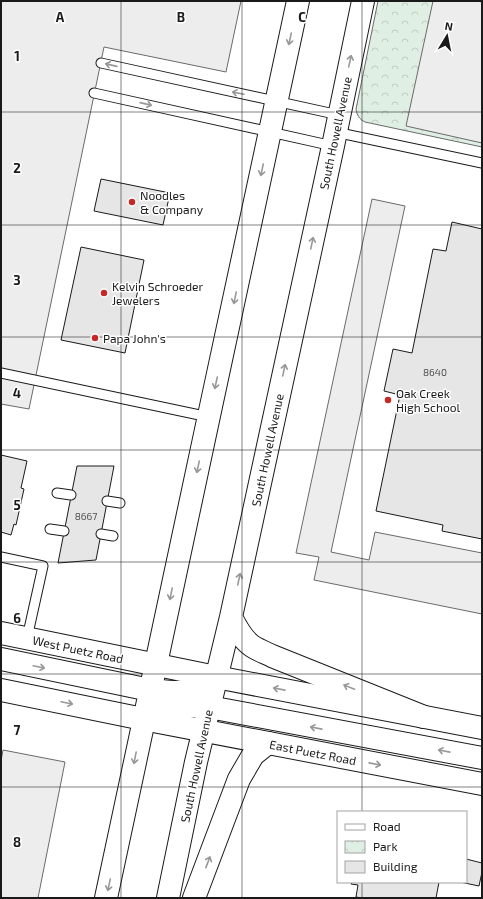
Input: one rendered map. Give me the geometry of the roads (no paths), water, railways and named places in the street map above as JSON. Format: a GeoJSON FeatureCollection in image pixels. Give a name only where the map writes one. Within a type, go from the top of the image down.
{"type":"FeatureCollection","features":[{"type":"Feature","properties":{"kind":"main road"},"geometry":{"type":"LineString","coordinates":[[106,898],[143,719],[156,665],[298,1]]}},
{"type":"Feature","properties":{"kind":"main road","name":"South Howell Avenue"},"geometry":{"type":"LineString","coordinates":[[168,898],[203,730],[231,617],[363,1]]}},
{"type":"Feature","properties":{"kind":"main road"},"geometry":{"type":"LineString","coordinates":[[231,617],[240,634],[251,645],[279,659],[424,716]]}},
{"type":"Feature","properties":{"kind":"main road","name":"West Puetz Road"},"geometry":{"type":"LineString","coordinates":[[1,633],[156,665]]}},
{"type":"Feature","properties":{"kind":"main road"},"geometry":{"type":"LineString","coordinates":[[1,659],[165,692],[185,692],[200,687],[216,677]]}},
{"type":"Feature","properties":{"kind":"main road"},"geometry":{"type":"LineString","coordinates":[[156,665],[482,728]]}},
{"type":"Feature","properties":{"kind":"main road"},"geometry":{"type":"LineString","coordinates":[[1,690],[143,719],[165,710],[186,706],[209,708],[482,758]]}},
{"type":"Feature","properties":{"kind":"main road","name":"East Puetz Road"},"geometry":{"type":"LineString","coordinates":[[143,719],[482,784]]}},
{"type":"Feature","properties":{"kind":"main road"},"geometry":{"type":"LineString","coordinates":[[194,898],[239,780],[253,754],[268,743]]}},
{"type":"Feature","properties":{"kind":"lane"},"geometry":{"type":"LineString","coordinates":[[101,62],[276,102],[336,131]]}},
{"type":"Feature","properties":{"kind":"lane"},"geometry":{"type":"LineString","coordinates":[[94,93],[270,132],[336,131],[482,163]]}},
{"type":"Feature","properties":{"kind":"lane"},"geometry":{"type":"LineString","coordinates":[[1,373],[209,417]]}},
{"type":"Feature","properties":{"kind":"lane"},"geometry":{"type":"LineString","coordinates":[[57,493],[71,495]]}},
{"type":"Feature","properties":{"kind":"lane"},"geometry":{"type":"LineString","coordinates":[[108,501],[120,503]]}},
{"type":"Feature","properties":{"kind":"lane"},"geometry":{"type":"LineString","coordinates":[[50,529],[64,531]]}},
{"type":"Feature","properties":{"kind":"lane"},"geometry":{"type":"LineString","coordinates":[[101,534],[113,536]]}},
{"type":"Feature","properties":{"kind":"lane"},"geometry":{"type":"LineString","coordinates":[[1,557],[42,566],[27,639]]}},
{"type":"Feature","properties":{"kind":"place","name":"Noodles & Company"},"geometry":{"type":"Point","coordinates":[132,202]}},
{"type":"Feature","properties":{"kind":"place","name":"Kelvin Schroeder Jewelers"},"geometry":{"type":"Point","coordinates":[104,293]}},
{"type":"Feature","properties":{"kind":"place","name":"Papa John's"},"geometry":{"type":"Point","coordinates":[95,338]}},
{"type":"Feature","properties":{"kind":"place","name":"Oak Creek High School"},"geometry":{"type":"Point","coordinates":[388,400]}}]}
